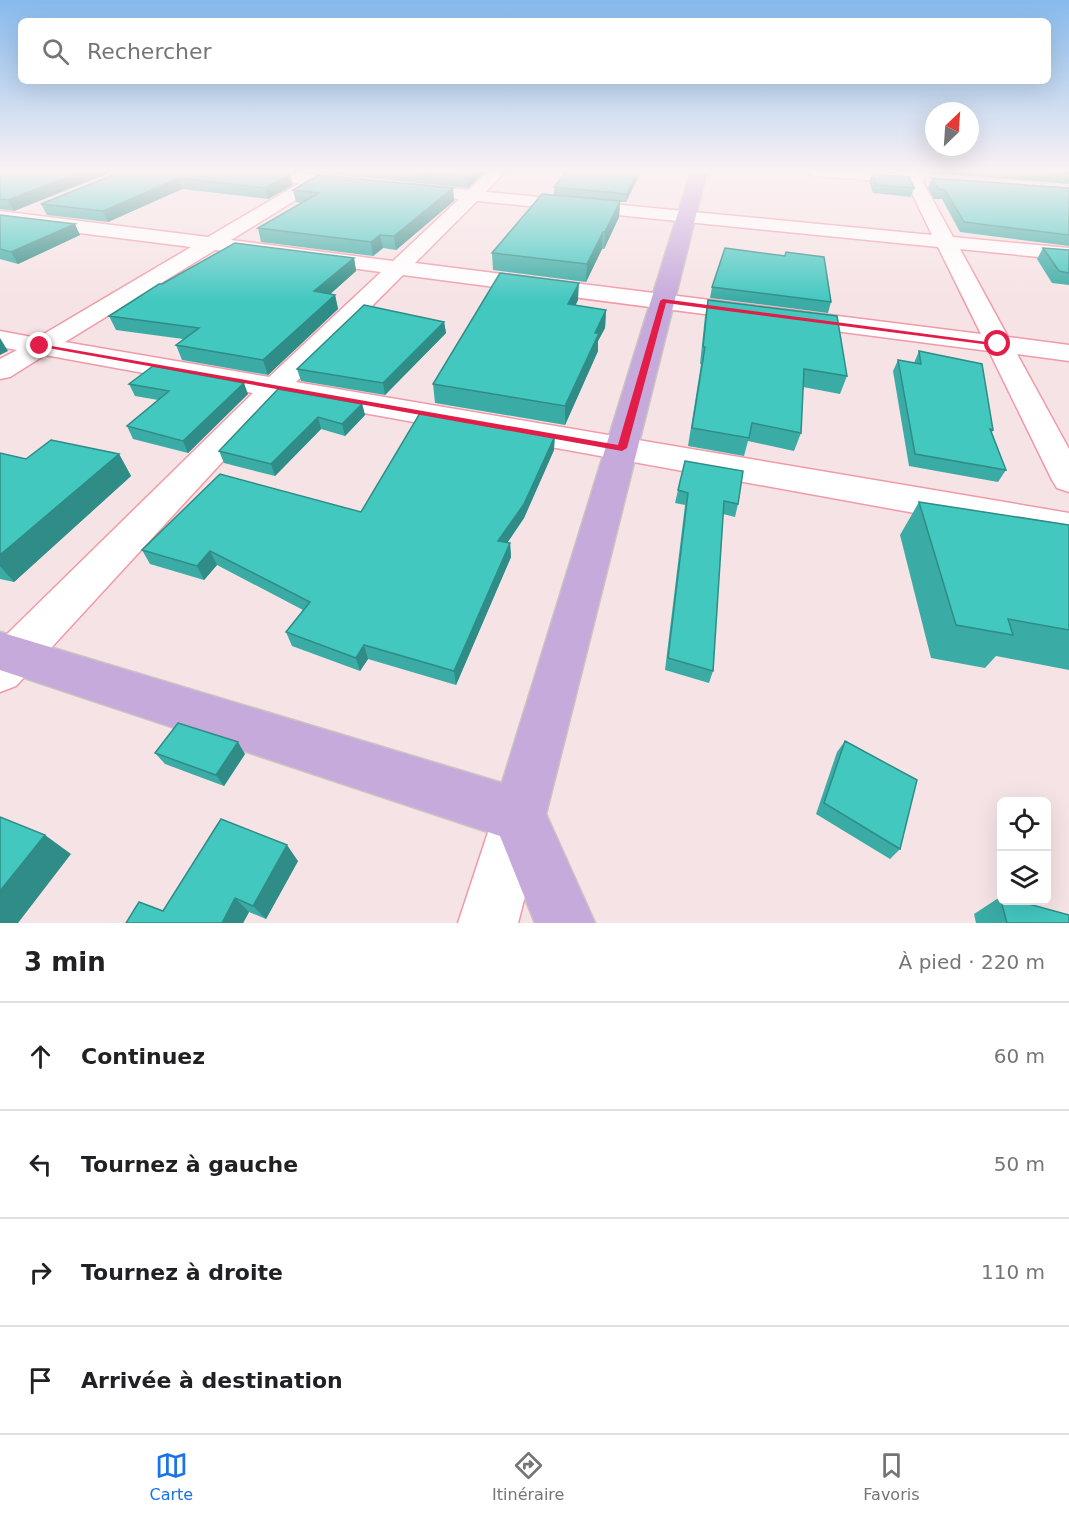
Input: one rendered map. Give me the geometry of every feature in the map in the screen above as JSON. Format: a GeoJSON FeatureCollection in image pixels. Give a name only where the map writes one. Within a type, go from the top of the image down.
{"type":"FeatureCollection","features":[{"type":"Feature","properties":{"kind":"main road"},"geometry":{"type":"LineString","coordinates":[[565,923],[519,815],[687,216]]}},
{"type":"Feature","properties":{"kind":"main road"},"geometry":{"type":"LineString","coordinates":[[6,659],[519,815]]}},
{"type":"Feature","properties":{"kind":"street"},"geometry":{"type":"LineString","coordinates":[[5,220],[23,214]]}},
{"type":"Feature","properties":{"kind":"street"},"geometry":{"type":"LineString","coordinates":[[0,371],[260,214]]}},
{"type":"Feature","properties":{"kind":"street"},"geometry":{"type":"LineString","coordinates":[[6,659],[275,387],[453,214]]}},
{"type":"Feature","properties":{"kind":"street"},"geometry":{"type":"LineString","coordinates":[[667,214],[1069,254]]}},
{"type":"Feature","properties":{"kind":"street"},"geometry":{"type":"LineString","coordinates":[[935,214],[946,242],[1069,480]]}},
{"type":"Feature","properties":{"kind":"street"},"geometry":{"type":"LineString","coordinates":[[5,220],[1069,353]]}},
{"type":"Feature","properties":{"kind":"street"},"geometry":{"type":"LineString","coordinates":[[0,339],[1069,527]]}},
{"type":"Feature","properties":{"kind":"street"},"geometry":{"type":"LineString","coordinates":[[488,923],[519,815]]}},
{"type":"Feature","properties":{"kind":"building"},"geometry":{"type":"Polygon","coordinates":[[[282,214],[421,214],[394,236],[380,235],[371,242],[258,228],[282,214]]]}},
{"type":"Feature","properties":{"kind":"building"},"geometry":{"type":"Polygon","coordinates":[[[525,214],[614,214],[587,264],[492,253],[525,214]]]}},
{"type":"Feature","properties":{"kind":"building"},"geometry":{"type":"Polygon","coordinates":[[[959,214],[1069,214],[1069,235],[964,222],[959,214]]]}},
{"type":"Feature","properties":{"kind":"building"},"geometry":{"type":"Polygon","coordinates":[[[0,215],[75,224],[11,252],[0,249],[0,215]]]}},
{"type":"Feature","properties":{"kind":"building"},"geometry":{"type":"Polygon","coordinates":[[[235,243],[354,258],[314,291],[335,295],[263,360],[176,345],[199,328],[109,316],[159,284],[235,243]]]}},
{"type":"Feature","properties":{"kind":"building"},"geometry":{"type":"Polygon","coordinates":[[[725,248],[785,256],[786,252],[824,257],[831,302],[712,287],[725,248]]]}},
{"type":"Feature","properties":{"kind":"building"},"geometry":{"type":"Polygon","coordinates":[[[1043,248],[1069,250],[1069,273],[1059,271],[1043,248]]]}},
{"type":"Feature","properties":{"kind":"building"},"geometry":{"type":"Polygon","coordinates":[[[500,273],[579,283],[568,304],[606,310],[595,333],[599,333],[565,406],[433,384],[500,273]]]}},
{"type":"Feature","properties":{"kind":"building"},"geometry":{"type":"Polygon","coordinates":[[[708,300],[837,316],[847,376],[804,369],[801,433],[752,423],[749,438],[692,428],[705,347],[703,347],[708,300]]]}},
{"type":"Feature","properties":{"kind":"building"},"geometry":{"type":"Polygon","coordinates":[[[364,305],[444,322],[383,383],[297,369],[364,305]]]}},
{"type":"Feature","properties":{"kind":"building"},"geometry":{"type":"Polygon","coordinates":[[[919,351],[982,364],[993,430],[990,429],[1006,470],[915,454],[898,360],[921,364],[919,351]]]}},
{"type":"Feature","properties":{"kind":"building"},"geometry":{"type":"Polygon","coordinates":[[[153,366],[244,383],[183,441],[127,426],[169,391],[129,384],[153,366]]]}},
{"type":"Feature","properties":{"kind":"building"},"geometry":{"type":"Polygon","coordinates":[[[278,389],[362,404],[342,424],[318,417],[271,464],[219,451],[278,389]]]}},
{"type":"Feature","properties":{"kind":"building"},"geometry":{"type":"Polygon","coordinates":[[[420,413],[555,436],[524,504],[498,541],[510,543],[454,671],[364,645],[356,658],[286,632],[310,602],[210,551],[197,566],[142,550],[220,474],[361,512],[420,413]]]}},
{"type":"Feature","properties":{"kind":"building"},"geometry":{"type":"Polygon","coordinates":[[[51,440],[119,454],[0,555],[0,453],[26,459],[51,440]]]}},
{"type":"Feature","properties":{"kind":"building"},"geometry":{"type":"Polygon","coordinates":[[[685,461],[743,471],[738,504],[724,501],[713,671],[668,658],[688,493],[678,490],[685,461]]]}},
{"type":"Feature","properties":{"kind":"building"},"geometry":{"type":"Polygon","coordinates":[[[919,502],[1069,525],[1069,630],[1008,619],[1013,635],[956,625],[919,502]]]}},
{"type":"Feature","properties":{"kind":"building"},"geometry":{"type":"Polygon","coordinates":[[[178,723],[238,742],[216,775],[155,753],[178,723]]]}},
{"type":"Feature","properties":{"kind":"building"},"geometry":{"type":"Polygon","coordinates":[[[845,741],[917,780],[900,849],[824,803],[845,741]]]}},
{"type":"Feature","properties":{"kind":"building"},"geometry":{"type":"Polygon","coordinates":[[[0,817],[45,835],[0,891],[0,817]]]}},
{"type":"Feature","properties":{"kind":"building"},"geometry":{"type":"Polygon","coordinates":[[[221,819],[287,845],[253,906],[235,898],[222,923],[126,923],[139,902],[163,911],[221,819]]]}},
{"type":"Feature","properties":{"kind":"building"},"geometry":{"type":"Polygon","coordinates":[[[1002,905],[1032,905],[1069,915],[1069,923],[1007,923],[1002,905]]]}},
{"type":"Feature","properties":{"kind":"route"},"geometry":{"type":"LineString","coordinates":[[40,346],[622,448],[663,301],[998,344]]}}]}
